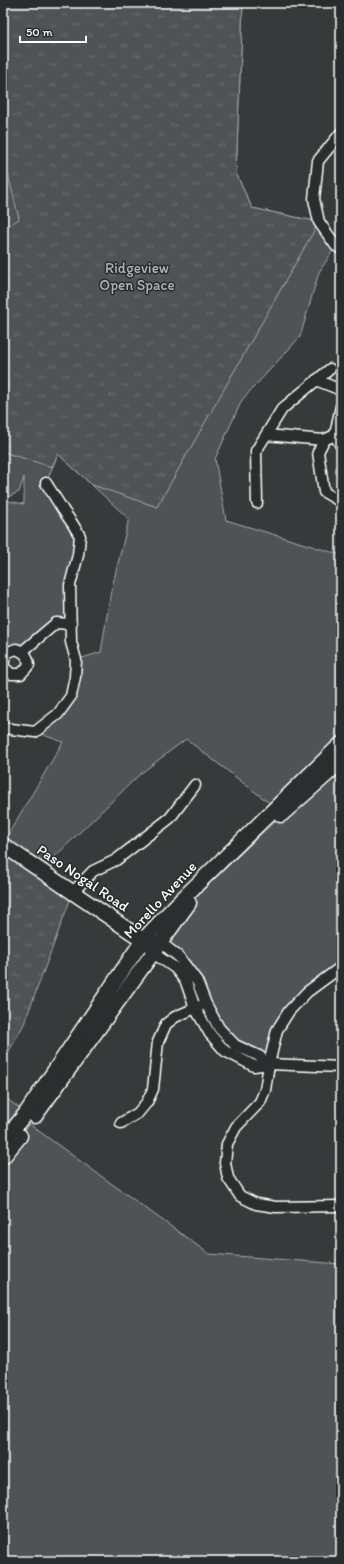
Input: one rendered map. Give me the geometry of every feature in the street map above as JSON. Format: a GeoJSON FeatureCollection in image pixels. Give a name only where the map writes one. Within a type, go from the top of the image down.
{"type":"FeatureCollection","features":[{"type":"Feature","properties":{"kind":"street"},"geometry":{"type":"LineString","coordinates":[[341,133],[318,161],[314,198],[319,222],[336,246],[341,249]]}},
{"type":"Feature","properties":{"kind":"street"},"geometry":{"type":"LineString","coordinates":[[257,503],[256,451],[282,410],[330,369]]}},
{"type":"Feature","properties":{"kind":"street"},"geometry":{"type":"LineString","coordinates":[[316,380],[341,390]]}},
{"type":"Feature","properties":{"kind":"street"},"geometry":{"type":"LineString","coordinates":[[341,406],[335,435],[341,446]]}},
{"type":"Feature","properties":{"kind":"street"},"geometry":{"type":"LineString","coordinates":[[266,435],[324,440],[335,435]]}},
{"type":"Feature","properties":{"kind":"street"},"geometry":{"type":"LineString","coordinates":[[324,440],[318,452],[324,492],[341,502]]}},
{"type":"Feature","properties":{"kind":"street"},"geometry":{"type":"LineString","coordinates":[[3,728],[35,732],[58,714],[70,696],[75,677],[76,660],[71,642],[70,585],[78,555],[80,536],[46,483]]}},
{"type":"Feature","properties":{"kind":"street"},"geometry":{"type":"LineString","coordinates":[[23,651],[56,623],[71,624]]}},
{"type":"Feature","properties":{"kind":"street"},"geometry":{"type":"LineString","coordinates":[[16,649],[23,651],[28,657],[29,664],[21,674],[11,674],[3,666],[6,653],[16,649]]}},
{"type":"Feature","properties":{"kind":"street","name":"Morello Avenue"},"geometry":{"type":"LineString","coordinates":[[3,1142],[26,1113],[143,940],[178,903],[341,744]]}},
{"type":"Feature","properties":{"kind":"street","name":"Morello Avenue"},"geometry":{"type":"LineString","coordinates":[[3,1157],[29,1124],[185,907],[282,814],[341,762]]}},
{"type":"Feature","properties":{"kind":"street"},"geometry":{"type":"LineString","coordinates":[[72,892],[93,871],[116,860],[170,818],[194,785]]}},
{"type":"Feature","properties":{"kind":"street","name":"Paso Nogal Road"},"geometry":{"type":"LineString","coordinates":[[3,845],[143,940]]}},
{"type":"Feature","properties":{"kind":"street"},"geometry":{"type":"LineString","coordinates":[[143,940],[179,957],[197,981],[206,1004],[219,1028],[235,1045],[259,1056],[269,1064]]}},
{"type":"Feature","properties":{"kind":"street"},"geometry":{"type":"LineString","coordinates":[[157,947],[186,982],[195,1008],[210,1034],[225,1051],[254,1066],[269,1064],[337,1067]]}},
{"type":"Feature","properties":{"kind":"street"},"geometry":{"type":"LineString","coordinates":[[341,967],[307,992],[289,1010],[277,1030],[265,1090],[260,1102],[236,1128],[227,1144],[225,1163],[228,1178],[240,1196],[256,1204],[276,1207],[341,1206]]}},
{"type":"Feature","properties":{"kind":"street"},"geometry":{"type":"LineString","coordinates":[[121,1123],[138,1113],[147,1102],[153,1089],[158,1042],[166,1024],[175,1017],[206,1004]]}},
{"type":"Feature","properties":{"kind":"green space"},"geometry":{"type":"Polygon","coordinates":[[[3,3],[243,3],[236,173],[252,208],[319,222],[336,246],[319,272],[300,337],[242,400],[215,459],[226,520],[341,555],[341,744],[276,808],[186,739],[140,774],[41,870],[3,843],[63,742],[35,732],[71,696],[76,660],[101,652],[111,591],[129,519],[58,454],[46,483],[80,536],[71,624],[56,623],[30,644],[3,651],[3,500],[24,504],[24,477],[19,492],[3,499],[3,3]]]}},
{"type":"Feature","properties":{"kind":"green space","name":"Ridgeview Open Space"},"geometry":{"type":"Polygon","coordinates":[[[3,3],[243,3],[236,173],[252,208],[319,222],[157,507],[92,485],[58,454],[52,467],[3,452],[3,229],[19,219],[7,170],[3,163],[3,3]]]}},
{"type":"Feature","properties":{"kind":"green space"},"geometry":{"type":"Polygon","coordinates":[[[341,762],[341,967],[289,1011],[269,1064],[235,1045],[197,981],[160,942],[185,907],[282,814],[341,762]]]}},
{"type":"Feature","properties":{"kind":"green space"},"geometry":{"type":"Polygon","coordinates":[[[3,845],[73,892],[24,1024],[3,1062],[3,845]]]}},
{"type":"Feature","properties":{"kind":"green space"},"geometry":{"type":"Polygon","coordinates":[[[3,1096],[26,1113],[3,1142],[3,1096]]]}},
{"type":"Feature","properties":{"kind":"green space"},"geometry":{"type":"Polygon","coordinates":[[[29,1124],[209,1254],[341,1264],[341,1561],[3,1561],[3,1157],[29,1124]]]}}]}
